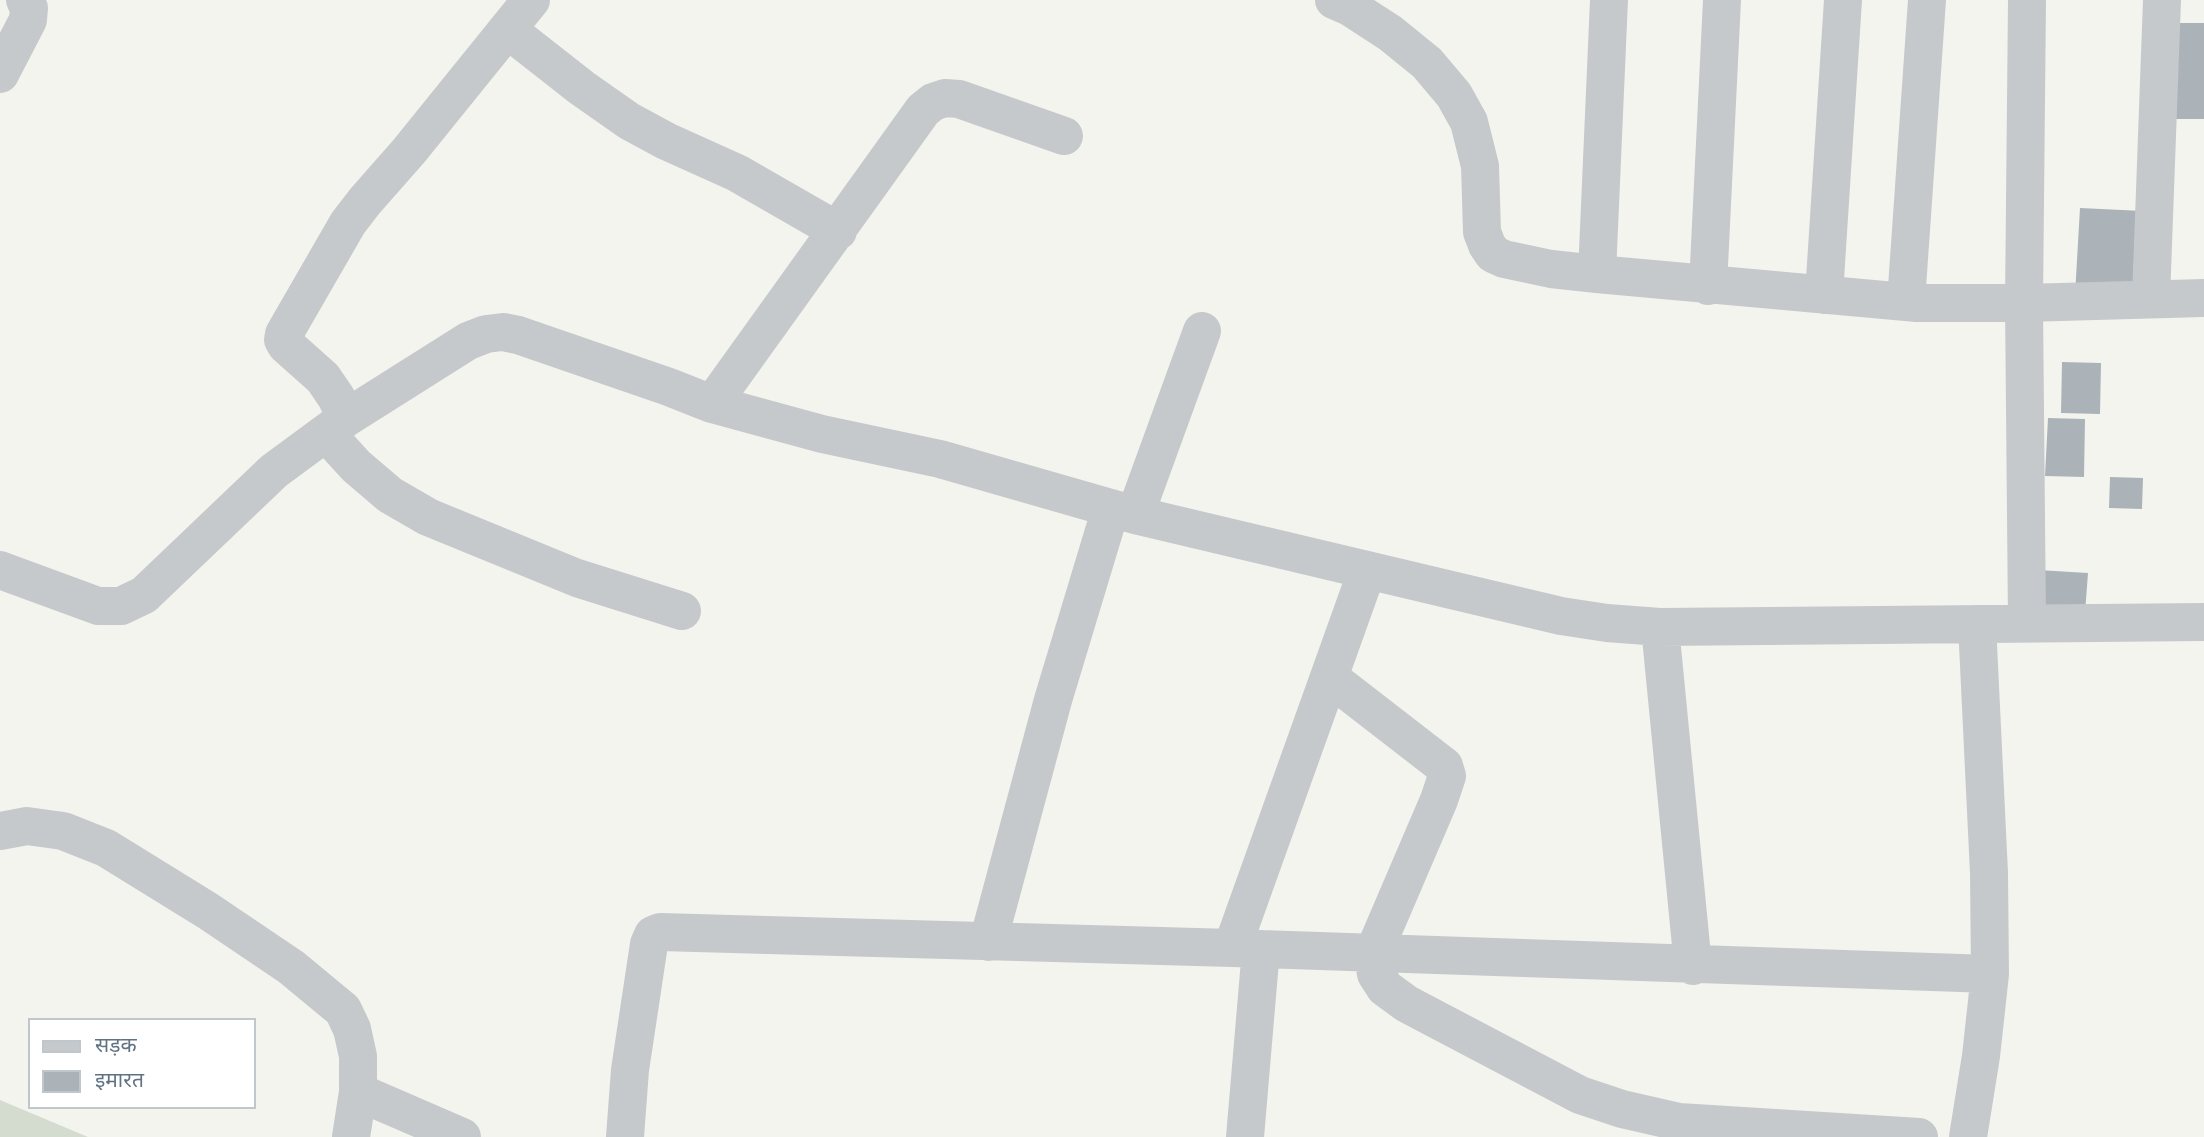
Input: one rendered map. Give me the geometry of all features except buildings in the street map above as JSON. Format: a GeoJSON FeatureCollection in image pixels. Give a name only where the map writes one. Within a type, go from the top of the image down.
{"type":"FeatureCollection","features":[{"type":"Feature","properties":{"kind":"street"},"geometry":{"type":"LineString","coordinates":[[0,74],[28,20],[29,8],[25,0]]}},
{"type":"Feature","properties":{"kind":"street"},"geometry":{"type":"LineString","coordinates":[[1597,274],[1609,0]]}},
{"type":"Feature","properties":{"kind":"street"},"geometry":{"type":"LineString","coordinates":[[1708,286],[1722,0]]}},
{"type":"Feature","properties":{"kind":"street"},"geometry":{"type":"LineString","coordinates":[[1824,295],[1843,0]]}},
{"type":"Feature","properties":{"kind":"street"},"geometry":{"type":"LineString","coordinates":[[1906,302],[1927,0]]}},
{"type":"Feature","properties":{"kind":"street"},"geometry":{"type":"LineString","coordinates":[[2027,0],[2024,303],[2027,623]]}},
{"type":"Feature","properties":{"kind":"street"},"geometry":{"type":"LineString","coordinates":[[2151,299],[2162,0]]}},
{"type":"Feature","properties":{"kind":"street"},"geometry":{"type":"LineString","coordinates":[[1345,2],[1427,63],[1454,95],[1469,122],[1480,166],[1482,232],[1493,254],[1504,259],[1551,269],[1708,286],[1906,302],[2024,303],[2204,298]]}},
{"type":"Feature","properties":{"kind":"street"},"geometry":{"type":"LineString","coordinates":[[682,611],[577,578],[428,517],[382,488],[356,466],[336,425],[336,397],[323,378],[286,345],[284,334],[348,223],[519,15],[582,88],[629,121],[737,173],[838,231]]}},
{"type":"Feature","properties":{"kind":"street"},"geometry":{"type":"LineString","coordinates":[[712,404],[923,110],[933,102],[945,98],[959,99],[1064,136]]}},
{"type":"Feature","properties":{"kind":"street"},"geometry":{"type":"LineString","coordinates":[[988,942],[1053,700],[1123,512],[1202,331]]}},
{"type":"Feature","properties":{"kind":"street"},"geometry":{"type":"LineString","coordinates":[[0,570],[98,606],[121,606],[144,595],[274,471],[336,425],[468,341],[486,334],[503,332],[712,404],[822,434],[940,459],[1123,512],[1561,616],[1660,627],[2204,622]]}},
{"type":"Feature","properties":{"kind":"street"},"geometry":{"type":"LineString","coordinates":[[1245,1137],[1247,949],[1329,677],[1367,572]]}},
{"type":"Feature","properties":{"kind":"street"},"geometry":{"type":"LineString","coordinates":[[1968,1137],[1990,975],[1989,873],[1977,624]]}},
{"type":"Feature","properties":{"kind":"street"},"geometry":{"type":"LineString","coordinates":[[1660,627],[1693,966]]}},
{"type":"Feature","properties":{"kind":"street"},"geometry":{"type":"LineString","coordinates":[[1329,677],[1444,766],[1447,776],[1373,954],[1377,974],[1385,988],[1407,1003],[1580,1095],[1622,1109],[1679,1122],[1919,1137]]}},
{"type":"Feature","properties":{"kind":"street"},"geometry":{"type":"LineString","coordinates":[[0,831],[27,826],[63,831],[106,848],[208,911],[291,967],[343,1010],[352,1029],[358,1056],[358,1092],[351,1137]]}},
{"type":"Feature","properties":{"kind":"street"},"geometry":{"type":"LineString","coordinates":[[625,1137],[630,1070],[649,944],[653,935],[660,932],[1990,975]]}},
{"type":"Feature","properties":{"kind":"street"},"geometry":{"type":"LineString","coordinates":[[358,1092],[462,1137]]}},
{"type":"Feature","properties":{"kind":"shaded area"},"geometry":{"type":"Polygon","coordinates":[[[0,1100],[88,1137],[0,1137],[0,1100]]]}}]}
